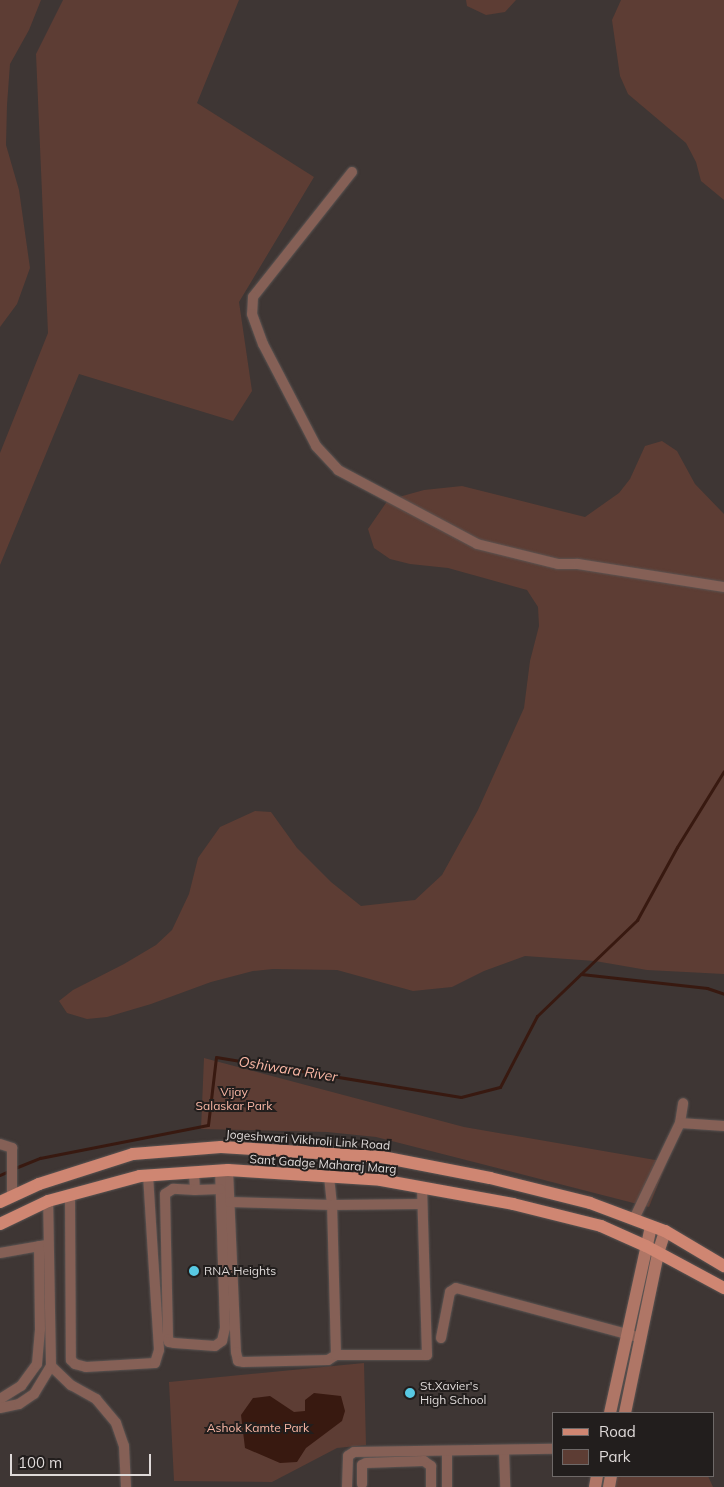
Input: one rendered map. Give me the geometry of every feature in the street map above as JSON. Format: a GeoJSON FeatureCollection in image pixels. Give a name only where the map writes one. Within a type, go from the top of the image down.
{"type":"FeatureCollection","features":[{"type":"Feature","properties":{"kind":"main road","name":"Jogeshwari Vikhroli Link Road"},"geometry":{"type":"LineString","coordinates":[[6,1199],[40,1184],[133,1154],[221,1147],[382,1157],[490,1178],[569,1197],[665,1231],[724,1266]]}},
{"type":"Feature","properties":{"kind":"main road","name":"Sant Gadge Maharaj Marg"},"geometry":{"type":"LineString","coordinates":[[0,1224],[48,1201],[148,1175],[224,1170],[381,1180],[513,1204],[601,1226],[658,1252],[724,1288]]}},
{"type":"Feature","properties":{"kind":"main road"},"geometry":{"type":"LineString","coordinates":[[610,1412],[651,1226]]}},
{"type":"Feature","properties":{"kind":"main road"},"geometry":{"type":"LineString","coordinates":[[625,1412],[658,1252],[665,1231]]}},
{"type":"Feature","properties":{"kind":"street"},"geometry":{"type":"LineString","coordinates":[[352,172],[253,297],[252,314],[263,344],[316,446],[338,470],[477,544],[558,564],[578,564],[724,587]]}},
{"type":"Feature","properties":{"kind":"street"},"geometry":{"type":"LineString","coordinates":[[634,1219],[680,1123],[683,1103]]}},
{"type":"Feature","properties":{"kind":"street"},"geometry":{"type":"LineString","coordinates":[[680,1123],[724,1126]]}},
{"type":"Feature","properties":{"kind":"street"},"geometry":{"type":"LineString","coordinates":[[0,1144],[12,1148],[12,1170],[6,1199]]}},
{"type":"Feature","properties":{"kind":"street"},"geometry":{"type":"LineString","coordinates":[[220,1189],[173,1189],[165,1194],[169,1342],[215,1346],[222,1341],[225,1328],[220,1189],[224,1170]]}},
{"type":"Feature","properties":{"kind":"street"},"geometry":{"type":"LineString","coordinates":[[224,1170],[230,1202],[238,1360],[243,1362],[328,1360],[336,1355],[425,1357],[422,1187]]}},
{"type":"Feature","properties":{"kind":"street"},"geometry":{"type":"LineString","coordinates":[[194,1172],[196,1190]]}},
{"type":"Feature","properties":{"kind":"street"},"geometry":{"type":"LineString","coordinates":[[70,1195],[71,1360],[75,1364],[86,1367],[156,1362],[159,1350],[148,1175]]}},
{"type":"Feature","properties":{"kind":"street"},"geometry":{"type":"LineString","coordinates":[[329,1177],[332,1205],[336,1355]]}},
{"type":"Feature","properties":{"kind":"street"},"geometry":{"type":"LineString","coordinates":[[0,1398],[21,1386],[37,1364],[48,1201]]}},
{"type":"Feature","properties":{"kind":"street"},"geometry":{"type":"LineString","coordinates":[[230,1202],[332,1205],[422,1204]]}},
{"type":"Feature","properties":{"kind":"street"},"geometry":{"type":"LineString","coordinates":[[0,1254],[44,1246]]}},
{"type":"Feature","properties":{"kind":"street"},"geometry":{"type":"LineString","coordinates":[[0,1408],[19,1404],[34,1394],[51,1366],[44,1246]]}},
{"type":"Feature","properties":{"kind":"street"},"geometry":{"type":"LineString","coordinates":[[441,1338],[450,1292],[456,1288],[641,1338]]}},
{"type":"Feature","properties":{"kind":"street"},"geometry":{"type":"LineString","coordinates":[[51,1366],[71,1385],[96,1399],[116,1423],[124,1446],[126,1487]]}},
{"type":"Feature","properties":{"kind":"street"},"geometry":{"type":"LineString","coordinates":[[347,1487],[348,1459],[352,1453],[552,1449]]}},
{"type":"Feature","properties":{"kind":"street"},"geometry":{"type":"LineString","coordinates":[[504,1450],[505,1487]]}},
{"type":"Feature","properties":{"kind":"street"},"geometry":{"type":"LineString","coordinates":[[447,1451],[447,1487]]}},
{"type":"Feature","properties":{"kind":"street"},"geometry":{"type":"LineString","coordinates":[[362,1484],[362,1465],[366,1463],[424,1461],[431,1466],[431,1487]]}},
{"type":"Feature","properties":{"kind":"green space"},"geometry":{"type":"Polygon","coordinates":[[[0,0],[41,0],[29,30],[10,64],[6,145],[19,190],[30,268],[17,304],[0,327],[0,0]]]}},
{"type":"Feature","properties":{"kind":"green space"},"geometry":{"type":"Polygon","coordinates":[[[63,0],[239,0],[197,103],[314,177],[239,302],[252,391],[233,421],[79,374],[0,565],[0,453],[48,333],[36,54],[63,0]]]}},
{"type":"Feature","properties":{"kind":"green space"},"geometry":{"type":"Polygon","coordinates":[[[466,0],[516,0],[505,12],[486,15],[467,6],[466,0]]]}},
{"type":"Feature","properties":{"kind":"green space"},"geometry":{"type":"Polygon","coordinates":[[[621,0],[724,0],[724,200],[701,181],[696,162],[686,143],[628,94],[620,76],[612,20],[621,0]]]}},
{"type":"Feature","properties":{"kind":"green space"},"geometry":{"type":"Polygon","coordinates":[[[662,441],[677,451],[695,484],[724,514],[724,974],[647,970],[595,961],[525,956],[484,971],[452,987],[413,991],[337,970],[273,969],[253,971],[211,982],[151,1004],[107,1017],[87,1019],[67,1013],[59,1001],[73,990],[156,945],[172,930],[189,894],[198,858],[220,827],[255,811],[271,812],[297,848],[331,882],[361,906],[415,900],[442,875],[478,810],[524,708],[530,661],[539,626],[538,607],[527,590],[448,568],[410,564],[390,559],[374,548],[368,529],[388,500],[424,490],[462,486],[585,517],[619,493],[630,479],[645,446],[662,441]]]}},
{"type":"Feature","properties":{"kind":"green space","name":"Vijay Salaskar Park"},"geometry":{"type":"Polygon","coordinates":[[[204,1058],[464,1127],[667,1162],[649,1207],[376,1137],[327,1132],[201,1129],[204,1058]]]}},
{"type":"Feature","properties":{"kind":"green space","name":"Ashok Kamte Park"},"geometry":{"type":"Polygon","coordinates":[[[364,1363],[366,1445],[337,1448],[272,1482],[174,1481],[169,1382],[364,1363]]]}},
{"type":"Feature","properties":{"kind":"green space"},"geometry":{"type":"Polygon","coordinates":[[[616,1477],[708,1477],[713,1487],[614,1487],[616,1477]]]}},
{"type":"Feature","properties":{"kind":"shaded area"},"geometry":{"type":"Polygon","coordinates":[[[314,1393],[341,1396],[345,1411],[342,1421],[306,1448],[297,1462],[280,1463],[245,1448],[241,1415],[253,1398],[270,1396],[294,1412],[305,1411],[305,1400],[314,1393]]]}},
{"type":"Feature","properties":{"kind":"waterway","name":"Oshiwara River"},"geometry":{"type":"LineString","coordinates":[[15,1168],[40,1158],[208,1125],[216,1057],[461,1097],[500,1087],[537,1016],[637,920],[677,847],[724,771]]}},
{"type":"Feature","properties":{"kind":"waterway"},"geometry":{"type":"LineString","coordinates":[[581,974],[707,988],[724,994]]}},
{"type":"Feature","properties":{"kind":"waterway","name":"Oshiwara River"},"geometry":{"type":"LineString","coordinates":[[0,1175],[9,1171]]}},
{"type":"Feature","properties":{"kind":"place","name":"RNA Heights"},"geometry":{"type":"Point","coordinates":[194,1271]}},
{"type":"Feature","properties":{"kind":"place","name":"St.Xavier's High School"},"geometry":{"type":"Point","coordinates":[410,1393]}}]}
